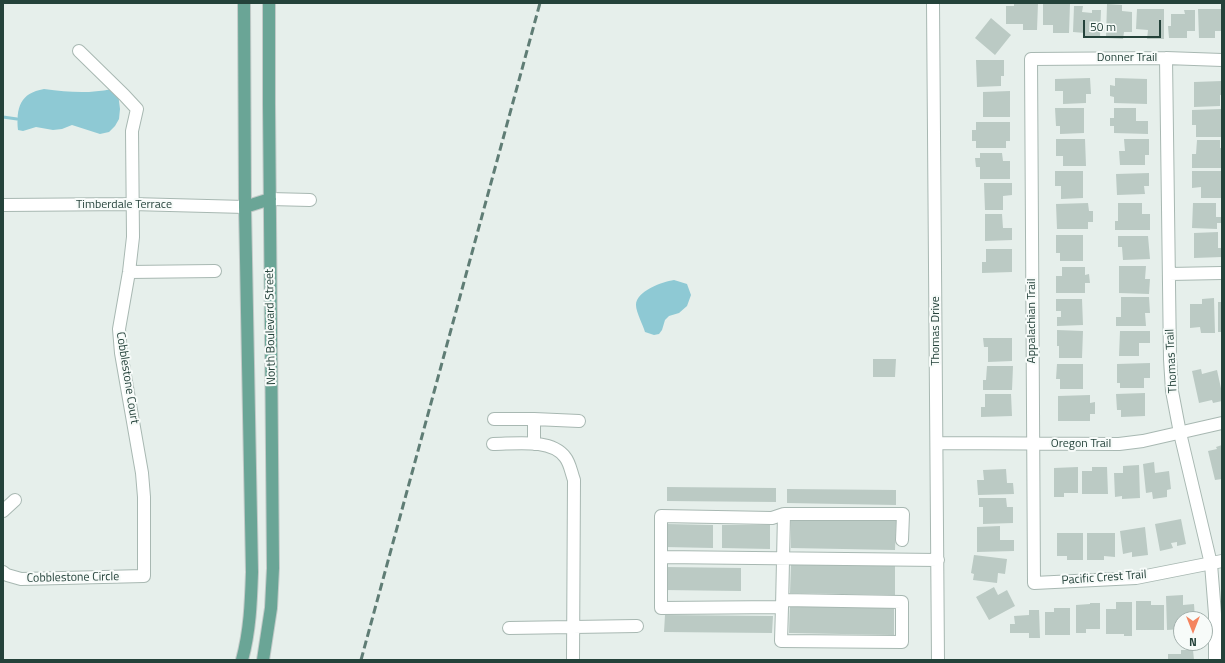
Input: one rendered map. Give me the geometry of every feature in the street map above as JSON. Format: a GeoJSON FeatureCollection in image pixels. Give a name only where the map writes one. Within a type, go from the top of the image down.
{"type":"FeatureCollection","features":[{"type":"Feature","properties":{"kind":"main road","name":"North Boulevard Street"},"geometry":{"type":"LineString","coordinates":[[242,660],[251,610],[252,572],[245,207],[244,3]]}},
{"type":"Feature","properties":{"kind":"main road","name":"North Boulevard Street"},"geometry":{"type":"LineString","coordinates":[[264,655],[271,608],[273,568],[269,3]]}},
{"type":"Feature","properties":{"kind":"main road"},"geometry":{"type":"LineString","coordinates":[[245,207],[270,199]]}},
{"type":"Feature","properties":{"kind":"street","name":"Thomas Drive"},"geometry":{"type":"LineString","coordinates":[[934,3],[938,660]]}},
{"type":"Feature","properties":{"kind":"street","name":"Cobblestone Court"},"geometry":{"type":"LineString","coordinates":[[79,51],[138,110],[132,131],[133,237],[129,272],[119,329],[121,353],[142,473],[144,497],[144,576]]}},
{"type":"Feature","properties":{"kind":"street","name":"Donner Trail"},"geometry":{"type":"LineString","coordinates":[[1031,59],[1166,58],[1222,60]]}},
{"type":"Feature","properties":{"kind":"street","name":"Thomas Trail"},"geometry":{"type":"LineString","coordinates":[[1166,58],[1170,359],[1172,391],[1180,434],[1216,562],[1215,660]]}},
{"type":"Feature","properties":{"kind":"street","name":"Appalachian Trail"},"geometry":{"type":"LineString","coordinates":[[1031,59],[1034,583]]}},
{"type":"Feature","properties":{"kind":"street"},"geometry":{"type":"LineString","coordinates":[[270,199],[310,200]]}},
{"type":"Feature","properties":{"kind":"street","name":"Timberdale Terrace"},"geometry":{"type":"LineString","coordinates":[[3,205],[132,204],[245,207]]}},
{"type":"Feature","properties":{"kind":"street"},"geometry":{"type":"LineString","coordinates":[[129,272],[215,272]]}},
{"type":"Feature","properties":{"kind":"street"},"geometry":{"type":"LineString","coordinates":[[1169,274],[1222,273]]}},
{"type":"Feature","properties":{"kind":"street"},"geometry":{"type":"LineString","coordinates":[[494,419],[579,421]]}},
{"type":"Feature","properties":{"kind":"street"},"geometry":{"type":"LineString","coordinates":[[534,419],[534,444]]}},
{"type":"Feature","properties":{"kind":"street","name":"Oregon Trail"},"geometry":{"type":"LineString","coordinates":[[937,443],[1118,444],[1180,434],[1222,423]]}},
{"type":"Feature","properties":{"kind":"street"},"geometry":{"type":"LineString","coordinates":[[493,444],[542,444],[553,447],[561,452],[566,458],[574,480],[573,660]]}},
{"type":"Feature","properties":{"kind":"street"},"geometry":{"type":"LineString","coordinates":[[3,511],[15,500]]}},
{"type":"Feature","properties":{"kind":"street"},"geometry":{"type":"LineString","coordinates":[[784,514],[783,604],[781,641],[902,642],[902,602],[783,604],[661,608],[661,516],[772,518],[784,514],[903,514],[902,540]]}},
{"type":"Feature","properties":{"kind":"street"},"geometry":{"type":"LineString","coordinates":[[661,557],[938,560]]}},
{"type":"Feature","properties":{"kind":"street","name":"Pacific Crest Trail"},"geometry":{"type":"LineString","coordinates":[[1034,583],[1136,578],[1216,562]]}},
{"type":"Feature","properties":{"kind":"street","name":"Cobblestone Circle"},"geometry":{"type":"LineString","coordinates":[[3,572],[7,575],[21,579],[144,576]]}},
{"type":"Feature","properties":{"kind":"street"},"geometry":{"type":"LineString","coordinates":[[509,628],[637,626]]}},
{"type":"Feature","properties":{"kind":"water"},"geometry":{"type":"Polygon","coordinates":[[[44,89],[94,92],[112,89],[118,93],[120,109],[119,119],[109,132],[100,134],[72,125],[62,129],[53,130],[36,127],[23,131],[18,130],[18,115],[21,103],[30,94],[44,89]]]}},
{"type":"Feature","properties":{"kind":"water"},"geometry":{"type":"Polygon","coordinates":[[[674,280],[687,284],[691,295],[687,306],[679,313],[669,316],[665,320],[659,334],[654,335],[645,332],[636,308],[637,300],[640,295],[650,288],[674,280]]]}},
{"type":"Feature","properties":{"kind":"building"},"geometry":{"type":"Polygon","coordinates":[[[1014,3],[1038,3],[1037,30],[1023,30],[1023,24],[1006,24],[1006,6],[1014,6],[1014,3]]]}},
{"type":"Feature","properties":{"kind":"building"},"geometry":{"type":"Polygon","coordinates":[[[1043,3],[1070,4],[1069,33],[1053,33],[1053,25],[1043,25],[1043,3]]]}},
{"type":"Feature","properties":{"kind":"building"},"geometry":{"type":"Polygon","coordinates":[[[1107,4],[1122,5],[1122,11],[1132,12],[1132,32],[1124,32],[1123,39],[1106,38],[1107,4]]]}},
{"type":"Feature","properties":{"kind":"building"},"geometry":{"type":"Polygon","coordinates":[[[1074,6],[1083,6],[1082,12],[1092,13],[1092,10],[1101,10],[1100,38],[1085,38],[1085,33],[1073,32],[1074,6]]]}},
{"type":"Feature","properties":{"kind":"building"},"geometry":{"type":"Polygon","coordinates":[[[1137,9],[1164,9],[1164,39],[1147,39],[1148,30],[1136,29],[1137,9]]]}},
{"type":"Feature","properties":{"kind":"building"},"geometry":{"type":"Polygon","coordinates":[[[1198,9],[1222,9],[1222,31],[1215,31],[1215,38],[1199,38],[1198,9]]]}},
{"type":"Feature","properties":{"kind":"building"},"geometry":{"type":"Polygon","coordinates":[[[1184,10],[1195,10],[1195,31],[1187,31],[1187,38],[1169,38],[1168,26],[1171,26],[1171,14],[1185,14],[1184,10]]]}},
{"type":"Feature","properties":{"kind":"building"},"geometry":{"type":"Polygon","coordinates":[[[991,18],[1011,35],[995,55],[975,38],[991,18]]]}},
{"type":"Feature","properties":{"kind":"building"},"geometry":{"type":"Polygon","coordinates":[[[976,60],[1004,60],[1004,76],[1001,76],[1001,86],[977,87],[976,60]]]}},
{"type":"Feature","properties":{"kind":"building"},"geometry":{"type":"Polygon","coordinates":[[[1090,78],[1091,94],[1086,94],[1086,103],[1063,104],[1063,91],[1055,91],[1055,79],[1090,78]]]}},
{"type":"Feature","properties":{"kind":"building"},"geometry":{"type":"Polygon","coordinates":[[[1115,78],[1147,79],[1147,104],[1114,103],[1114,97],[1110,96],[1110,85],[1115,86],[1115,78]]]}},
{"type":"Feature","properties":{"kind":"building"},"geometry":{"type":"Polygon","coordinates":[[[1222,81],[1220,106],[1194,107],[1194,82],[1222,81]]]}},
{"type":"Feature","properties":{"kind":"building"},"geometry":{"type":"Polygon","coordinates":[[[1010,91],[1010,117],[983,117],[983,92],[1010,91]]]}},
{"type":"Feature","properties":{"kind":"building"},"geometry":{"type":"Polygon","coordinates":[[[1055,108],[1084,108],[1084,133],[1060,134],[1060,126],[1056,126],[1055,108]]]}},
{"type":"Feature","properties":{"kind":"building"},"geometry":{"type":"Polygon","coordinates":[[[1114,108],[1136,108],[1136,121],[1148,121],[1148,134],[1114,133],[1114,126],[1110,126],[1110,118],[1114,118],[1114,108]]]}},
{"type":"Feature","properties":{"kind":"building"},"geometry":{"type":"Polygon","coordinates":[[[1222,109],[1222,137],[1196,137],[1196,125],[1192,125],[1192,110],[1222,109]]]}},
{"type":"Feature","properties":{"kind":"building"},"geometry":{"type":"Polygon","coordinates":[[[976,122],[1010,122],[1010,141],[1006,141],[1006,148],[976,148],[976,141],[972,141],[972,130],[976,130],[976,122]]]}},
{"type":"Feature","properties":{"kind":"building"},"geometry":{"type":"Polygon","coordinates":[[[1056,139],[1085,139],[1086,166],[1063,166],[1063,156],[1056,156],[1056,139]]]}},
{"type":"Feature","properties":{"kind":"building"},"geometry":{"type":"Polygon","coordinates":[[[1124,139],[1149,139],[1149,155],[1145,155],[1145,165],[1120,165],[1119,151],[1125,151],[1124,139]]]}},
{"type":"Feature","properties":{"kind":"building"},"geometry":{"type":"Polygon","coordinates":[[[1197,140],[1220,140],[1220,148],[1222,148],[1222,168],[1192,168],[1192,154],[1196,154],[1197,140]]]}},
{"type":"Feature","properties":{"kind":"building"},"geometry":{"type":"Polygon","coordinates":[[[980,153],[1002,153],[1003,161],[1010,161],[1010,179],[980,179],[980,167],[976,167],[975,158],[980,158],[980,153]]]}},
{"type":"Feature","properties":{"kind":"building"},"geometry":{"type":"Polygon","coordinates":[[[1055,171],[1083,171],[1083,198],[1061,199],[1061,186],[1055,186],[1055,171]]]}},
{"type":"Feature","properties":{"kind":"building"},"geometry":{"type":"Polygon","coordinates":[[[1192,171],[1221,171],[1222,198],[1201,198],[1201,187],[1192,188],[1192,171]]]}},
{"type":"Feature","properties":{"kind":"building"},"geometry":{"type":"Polygon","coordinates":[[[1149,173],[1149,186],[1144,186],[1145,194],[1117,195],[1116,174],[1149,173]]]}},
{"type":"Feature","properties":{"kind":"building"},"geometry":{"type":"Polygon","coordinates":[[[984,183],[1012,183],[1012,195],[1003,196],[1003,210],[985,210],[984,183]]]}},
{"type":"Feature","properties":{"kind":"building"},"geometry":{"type":"Polygon","coordinates":[[[1088,203],[1089,211],[1093,211],[1093,222],[1088,222],[1088,229],[1057,229],[1056,204],[1088,203]]]}},
{"type":"Feature","properties":{"kind":"building"},"geometry":{"type":"Polygon","coordinates":[[[1118,203],[1142,203],[1142,214],[1150,214],[1150,230],[1115,230],[1115,221],[1118,221],[1118,203]]]}},
{"type":"Feature","properties":{"kind":"building"},"geometry":{"type":"Polygon","coordinates":[[[1193,203],[1216,203],[1216,217],[1221,217],[1221,223],[1217,223],[1217,229],[1192,228],[1193,203]]]}},
{"type":"Feature","properties":{"kind":"building"},"geometry":{"type":"Polygon","coordinates":[[[985,214],[1002,214],[1003,228],[1012,228],[1012,240],[985,241],[985,214]]]}},
{"type":"Feature","properties":{"kind":"building"},"geometry":{"type":"Polygon","coordinates":[[[1218,232],[1218,248],[1222,248],[1222,257],[1194,258],[1194,233],[1218,232]]]}},
{"type":"Feature","properties":{"kind":"building"},"geometry":{"type":"Polygon","coordinates":[[[1056,235],[1083,235],[1083,261],[1060,261],[1060,253],[1056,253],[1056,235]]]}},
{"type":"Feature","properties":{"kind":"building"},"geometry":{"type":"Polygon","coordinates":[[[1118,236],[1148,236],[1150,259],[1123,260],[1122,247],[1118,247],[1118,236]]]}},
{"type":"Feature","properties":{"kind":"building"},"geometry":{"type":"Polygon","coordinates":[[[986,249],[1012,249],[1012,272],[982,273],[982,262],[986,262],[986,249]]]}},
{"type":"Feature","properties":{"kind":"building"},"geometry":{"type":"Polygon","coordinates":[[[1119,266],[1146,266],[1145,279],[1150,279],[1149,294],[1119,293],[1119,266]]]}},
{"type":"Feature","properties":{"kind":"building"},"geometry":{"type":"Polygon","coordinates":[[[1062,267],[1085,267],[1085,275],[1089,274],[1090,283],[1085,283],[1085,293],[1056,293],[1056,276],[1062,276],[1062,267]]]}},
{"type":"Feature","properties":{"kind":"building"},"geometry":{"type":"Polygon","coordinates":[[[1121,297],[1149,297],[1150,313],[1145,313],[1146,326],[1116,326],[1116,317],[1121,317],[1121,297]]]}},
{"type":"Feature","properties":{"kind":"building"},"geometry":{"type":"Polygon","coordinates":[[[1214,298],[1215,333],[1201,333],[1200,327],[1190,328],[1190,304],[1202,304],[1202,299],[1214,298]]]}},
{"type":"Feature","properties":{"kind":"building"},"geometry":{"type":"Polygon","coordinates":[[[1056,299],[1082,299],[1083,325],[1057,326],[1057,317],[1061,317],[1061,311],[1056,311],[1056,299]]]}},
{"type":"Feature","properties":{"kind":"building"},"geometry":{"type":"Polygon","coordinates":[[[1218,302],[1222,302],[1222,332],[1218,332],[1218,302]]]}},
{"type":"Feature","properties":{"kind":"building"},"geometry":{"type":"Polygon","coordinates":[[[1057,330],[1083,331],[1082,358],[1059,358],[1057,330]]]}},
{"type":"Feature","properties":{"kind":"building"},"geometry":{"type":"Polygon","coordinates":[[[1120,331],[1150,331],[1150,343],[1139,343],[1139,356],[1119,356],[1120,331]]]}},
{"type":"Feature","properties":{"kind":"building"},"geometry":{"type":"Polygon","coordinates":[[[983,338],[1012,338],[1012,361],[988,362],[988,347],[984,347],[983,338]]]}},
{"type":"Feature","properties":{"kind":"building"},"geometry":{"type":"Polygon","coordinates":[[[873,359],[896,359],[895,377],[873,377],[873,359]]]}},
{"type":"Feature","properties":{"kind":"building"},"geometry":{"type":"Polygon","coordinates":[[[1150,363],[1150,378],[1144,378],[1144,388],[1120,388],[1120,383],[1117,383],[1117,364],[1150,363]]]}},
{"type":"Feature","properties":{"kind":"building"},"geometry":{"type":"Polygon","coordinates":[[[1057,364],[1083,364],[1083,389],[1060,389],[1060,379],[1056,379],[1057,364]]]}},
{"type":"Feature","properties":{"kind":"building"},"geometry":{"type":"Polygon","coordinates":[[[987,366],[1013,366],[1012,390],[983,390],[983,380],[986,380],[987,366]]]}},
{"type":"Feature","properties":{"kind":"building"},"geometry":{"type":"Polygon","coordinates":[[[1201,369],[1202,374],[1217,370],[1222,393],[1222,401],[1213,403],[1212,400],[1199,403],[1192,371],[1201,369]]]}},
{"type":"Feature","properties":{"kind":"building"},"geometry":{"type":"Polygon","coordinates":[[[1145,393],[1145,416],[1121,417],[1121,410],[1117,410],[1116,394],[1145,393]]]}},
{"type":"Feature","properties":{"kind":"building"},"geometry":{"type":"Polygon","coordinates":[[[985,394],[1011,394],[1012,416],[981,417],[981,407],[985,407],[985,394]]]}},
{"type":"Feature","properties":{"kind":"building"},"geometry":{"type":"Polygon","coordinates":[[[1090,395],[1090,403],[1095,402],[1095,414],[1090,414],[1090,421],[1058,421],[1058,396],[1090,395]]]}},
{"type":"Feature","properties":{"kind":"building"},"geometry":{"type":"Polygon","coordinates":[[[1222,445],[1222,479],[1215,480],[1208,451],[1217,449],[1216,447],[1222,445]]]}},
{"type":"Feature","properties":{"kind":"building"},"geometry":{"type":"Polygon","coordinates":[[[1154,462],[1155,473],[1169,471],[1171,489],[1167,490],[1167,497],[1153,499],[1152,492],[1146,493],[1143,464],[1154,462]]]}},
{"type":"Feature","properties":{"kind":"building"},"geometry":{"type":"Polygon","coordinates":[[[1139,465],[1140,498],[1122,499],[1122,496],[1115,497],[1114,473],[1123,473],[1123,466],[1139,465]]]}},
{"type":"Feature","properties":{"kind":"building"},"geometry":{"type":"Polygon","coordinates":[[[1078,467],[1078,493],[1064,493],[1064,497],[1054,497],[1054,468],[1078,467]]]}},
{"type":"Feature","properties":{"kind":"building"},"geometry":{"type":"Polygon","coordinates":[[[1092,467],[1107,467],[1108,494],[1082,494],[1082,471],[1092,471],[1092,467]]]}},
{"type":"Feature","properties":{"kind":"building"},"geometry":{"type":"Polygon","coordinates":[[[1006,469],[1007,483],[1013,483],[1014,494],[978,495],[977,480],[984,480],[983,470],[1006,469]]]}},
{"type":"Feature","properties":{"kind":"building"},"geometry":{"type":"Polygon","coordinates":[[[667,487],[776,488],[776,502],[667,501],[667,487]]]}},
{"type":"Feature","properties":{"kind":"building"},"geometry":{"type":"Polygon","coordinates":[[[787,489],[896,490],[896,505],[787,503],[787,489]]]}},
{"type":"Feature","properties":{"kind":"building"},"geometry":{"type":"Polygon","coordinates":[[[979,498],[1006,498],[1007,507],[1013,507],[1013,523],[983,524],[983,507],[979,507],[979,498]]]}},
{"type":"Feature","properties":{"kind":"building"},"geometry":{"type":"Polygon","coordinates":[[[791,519],[896,521],[895,550],[791,548],[791,519]]]}},
{"type":"Feature","properties":{"kind":"building"},"geometry":{"type":"Polygon","coordinates":[[[1181,519],[1186,544],[1177,546],[1177,542],[1171,543],[1173,548],[1160,551],[1155,524],[1181,519]]]}},
{"type":"Feature","properties":{"kind":"building"},"geometry":{"type":"Polygon","coordinates":[[[666,524],[713,525],[713,548],[665,547],[666,524]]]}},
{"type":"Feature","properties":{"kind":"building"},"geometry":{"type":"Polygon","coordinates":[[[722,525],[770,525],[770,549],[722,548],[722,525]]]}},
{"type":"Feature","properties":{"kind":"building"},"geometry":{"type":"Polygon","coordinates":[[[1000,526],[1000,540],[1014,540],[1014,551],[977,552],[977,527],[1000,526]]]}},
{"type":"Feature","properties":{"kind":"building"},"geometry":{"type":"Polygon","coordinates":[[[1145,527],[1148,555],[1132,557],[1132,552],[1123,554],[1120,531],[1145,527]]]}},
{"type":"Feature","properties":{"kind":"building"},"geometry":{"type":"Polygon","coordinates":[[[1057,533],[1083,533],[1083,560],[1067,560],[1067,556],[1057,556],[1057,533]]]}},
{"type":"Feature","properties":{"kind":"building"},"geometry":{"type":"Polygon","coordinates":[[[1087,533],[1115,533],[1115,557],[1104,556],[1104,560],[1087,560],[1087,533]]]}},
{"type":"Feature","properties":{"kind":"building"},"geometry":{"type":"Polygon","coordinates":[[[974,555],[1007,559],[1005,574],[998,573],[997,583],[973,580],[974,574],[971,573],[974,555]]]}},
{"type":"Feature","properties":{"kind":"building"},"geometry":{"type":"Polygon","coordinates":[[[791,564],[895,566],[895,595],[790,593],[791,564]]]}},
{"type":"Feature","properties":{"kind":"building"},"geometry":{"type":"Polygon","coordinates":[[[665,567],[741,568],[741,591],[664,590],[665,567]]]}},
{"type":"Feature","properties":{"kind":"building"},"geometry":{"type":"Polygon","coordinates":[[[994,587],[998,595],[1007,590],[1015,606],[989,620],[976,597],[994,587]]]}},
{"type":"Feature","properties":{"kind":"building"},"geometry":{"type":"Polygon","coordinates":[[[1183,595],[1183,605],[1194,604],[1194,611],[1173,611],[1173,630],[1167,630],[1166,596],[1183,595]]]}},
{"type":"Feature","properties":{"kind":"building"},"geometry":{"type":"Polygon","coordinates":[[[1136,601],[1151,601],[1151,605],[1164,605],[1164,630],[1136,630],[1136,601]]]}},
{"type":"Feature","properties":{"kind":"building"},"geometry":{"type":"Polygon","coordinates":[[[1116,602],[1132,602],[1132,636],[1124,636],[1124,634],[1106,634],[1106,609],[1116,609],[1116,602]]]}},
{"type":"Feature","properties":{"kind":"building"},"geometry":{"type":"Polygon","coordinates":[[[1100,603],[1100,629],[1086,629],[1086,633],[1076,633],[1076,605],[1100,603]]]}},
{"type":"Feature","properties":{"kind":"building"},"geometry":{"type":"Polygon","coordinates":[[[790,605],[894,607],[894,635],[789,633],[790,605]]]}},
{"type":"Feature","properties":{"kind":"building"},"geometry":{"type":"Polygon","coordinates":[[[1054,608],[1070,608],[1070,635],[1045,635],[1045,612],[1054,612],[1054,608]]]}},
{"type":"Feature","properties":{"kind":"building"},"geometry":{"type":"Polygon","coordinates":[[[1029,610],[1039,610],[1040,638],[1029,638],[1029,633],[1010,633],[1010,624],[1015,624],[1014,616],[1029,615],[1029,610]]]}},
{"type":"Feature","properties":{"kind":"building"},"geometry":{"type":"Polygon","coordinates":[[[665,615],[773,616],[772,633],[664,632],[665,615]]]}},
{"type":"Feature","properties":{"kind":"building"},"geometry":{"type":"Polygon","coordinates":[[[1181,651],[1193,651],[1194,660],[1168,660],[1168,654],[1181,654],[1181,651]]]}},
{"type":"Feature","properties":{"kind":"waterway"},"geometry":{"type":"LineString","coordinates":[[3,117],[17,119]]}},
{"type":"Feature","properties":{"kind":"railway"},"geometry":{"type":"LineString","coordinates":[[361,660],[540,3]]}}]}
